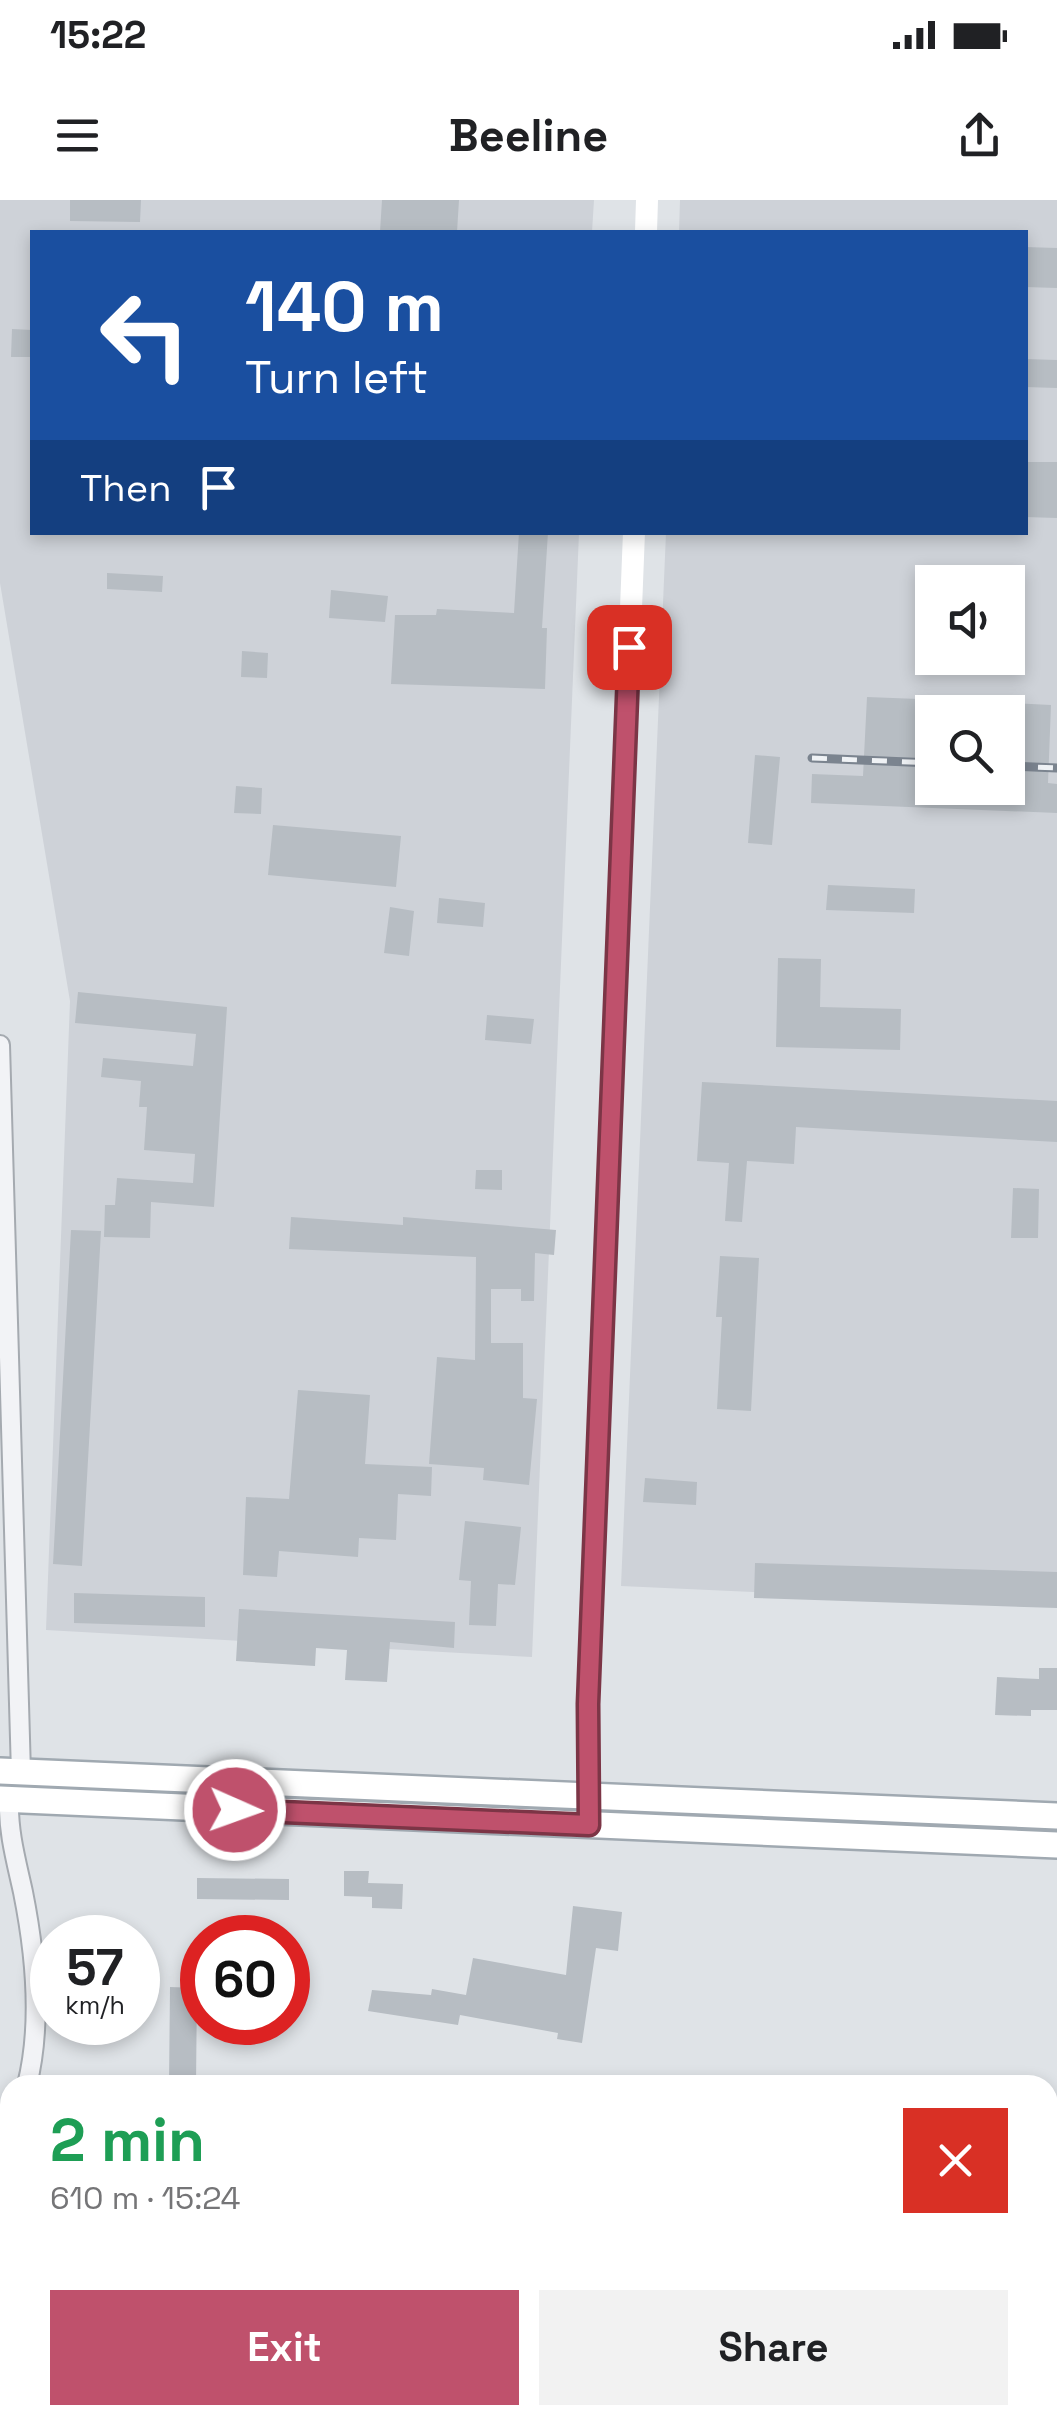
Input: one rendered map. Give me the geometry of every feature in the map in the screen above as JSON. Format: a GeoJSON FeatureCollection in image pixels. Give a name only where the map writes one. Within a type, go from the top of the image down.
{"type":"FeatureCollection","features":[{"type":"Feature","properties":{"kind":"main road"},"geometry":{"type":"LineString","coordinates":[[646,230],[647,200]]}},
{"type":"Feature","properties":{"kind":"main road"},"geometry":{"type":"LineString","coordinates":[[589,1825],[588,1704],[634,535]]}},
{"type":"Feature","properties":{"kind":"main road"},"geometry":{"type":"LineString","coordinates":[[11,1772],[1057,1816]]}},
{"type":"Feature","properties":{"kind":"main road"},"geometry":{"type":"LineString","coordinates":[[5,1800],[1057,1845]]}},
{"type":"Feature","properties":{"kind":"street"},"geometry":{"type":"LineString","coordinates":[[0,1045],[11,1772]]}},
{"type":"Feature","properties":{"kind":"street"},"geometry":{"type":"LineString","coordinates":[[5,1800],[24,1896],[34,1985],[29,2075]]}},
{"type":"Feature","properties":{"kind":"shaded area"},"geometry":{"type":"Polygon","coordinates":[[[0,200],[594,200],[592,230],[30,230],[30,535],[579,535],[532,1657],[46,1630],[70,1001],[0,583],[0,200]]]}},
{"type":"Feature","properties":{"kind":"shaded area"},"geometry":{"type":"Polygon","coordinates":[[[680,200],[1057,200],[1057,1606],[621,1586],[666,535],[1028,535],[1028,230],[679,230],[680,200]]]}},
{"type":"Feature","properties":{"kind":"building"},"geometry":{"type":"Polygon","coordinates":[[[70,200],[141,200],[140,222],[70,221],[70,200]]]}},
{"type":"Feature","properties":{"kind":"building"},"geometry":{"type":"Polygon","coordinates":[[[382,200],[459,200],[457,230],[380,230],[382,200]]]}},
{"type":"Feature","properties":{"kind":"building"},"geometry":{"type":"Polygon","coordinates":[[[1028,247],[1057,248],[1057,288],[1028,287],[1028,247]]]}},
{"type":"Feature","properties":{"kind":"building"},"geometry":{"type":"Polygon","coordinates":[[[12,329],[30,330],[30,357],[11,357],[12,329]]]}},
{"type":"Feature","properties":{"kind":"building"},"geometry":{"type":"Polygon","coordinates":[[[1028,359],[1057,360],[1057,388],[1028,387],[1028,359]]]}},
{"type":"Feature","properties":{"kind":"building"},"geometry":{"type":"Polygon","coordinates":[[[1028,462],[1057,462],[1057,518],[1028,517],[1028,462]]]}},
{"type":"Feature","properties":{"kind":"building"},"geometry":{"type":"Polygon","coordinates":[[[519,535],[548,535],[542,628],[547,628],[545,689],[391,684],[395,615],[436,615],[437,609],[514,613],[519,535]]]}},
{"type":"Feature","properties":{"kind":"building"},"geometry":{"type":"Polygon","coordinates":[[[107,573],[163,576],[162,592],[107,589],[107,573]]]}},
{"type":"Feature","properties":{"kind":"building"},"geometry":{"type":"Polygon","coordinates":[[[331,590],[388,596],[385,622],[329,618],[331,590]]]}},
{"type":"Feature","properties":{"kind":"building"},"geometry":{"type":"Polygon","coordinates":[[[242,651],[268,653],[267,678],[241,677],[242,651]]]}},
{"type":"Feature","properties":{"kind":"building"},"geometry":{"type":"Polygon","coordinates":[[[867,697],[915,699],[915,805],[1025,805],[1025,704],[1051,705],[1048,783],[1057,784],[1057,813],[811,803],[812,774],[863,776],[867,697]]]}},
{"type":"Feature","properties":{"kind":"building"},"geometry":{"type":"Polygon","coordinates":[[[755,755],[780,757],[772,845],[748,843],[755,755]]]}},
{"type":"Feature","properties":{"kind":"building"},"geometry":{"type":"Polygon","coordinates":[[[236,786],[262,788],[261,814],[234,813],[236,786]]]}},
{"type":"Feature","properties":{"kind":"building"},"geometry":{"type":"Polygon","coordinates":[[[273,825],[401,836],[396,887],[268,875],[273,825]]]}},
{"type":"Feature","properties":{"kind":"building"},"geometry":{"type":"Polygon","coordinates":[[[828,885],[915,889],[914,913],[826,910],[828,885]]]}},
{"type":"Feature","properties":{"kind":"building"},"geometry":{"type":"Polygon","coordinates":[[[439,898],[485,903],[483,927],[437,923],[439,898]]]}},
{"type":"Feature","properties":{"kind":"building"},"geometry":{"type":"Polygon","coordinates":[[[390,907],[414,911],[409,956],[384,953],[390,907]]]}},
{"type":"Feature","properties":{"kind":"building"},"geometry":{"type":"Polygon","coordinates":[[[778,958],[821,959],[820,1007],[901,1009],[900,1050],[776,1047],[778,958]]]}},
{"type":"Feature","properties":{"kind":"building"},"geometry":{"type":"Polygon","coordinates":[[[78,992],[227,1007],[214,1207],[151,1202],[150,1238],[104,1237],[105,1205],[115,1205],[117,1178],[193,1183],[195,1154],[144,1150],[147,1107],[139,1107],[141,1081],[101,1077],[103,1058],[193,1066],[196,1034],[75,1023],[78,992]]]}},
{"type":"Feature","properties":{"kind":"building"},"geometry":{"type":"Polygon","coordinates":[[[487,1015],[534,1019],[531,1044],[485,1040],[487,1015]]]}},
{"type":"Feature","properties":{"kind":"building"},"geometry":{"type":"Polygon","coordinates":[[[702,1082],[1057,1101],[1057,1142],[796,1127],[794,1164],[747,1161],[742,1222],[725,1221],[729,1163],[697,1161],[702,1082]]]}},
{"type":"Feature","properties":{"kind":"building"},"geometry":{"type":"Polygon","coordinates":[[[476,1170],[502,1170],[502,1190],[475,1189],[476,1170]]]}},
{"type":"Feature","properties":{"kind":"building"},"geometry":{"type":"Polygon","coordinates":[[[1013,1188],[1039,1189],[1038,1238],[1011,1238],[1013,1188]]]}},
{"type":"Feature","properties":{"kind":"building"},"geometry":{"type":"Polygon","coordinates":[[[291,1217],[403,1225],[403,1217],[556,1230],[554,1255],[535,1253],[534,1301],[521,1301],[521,1289],[491,1289],[491,1343],[523,1343],[523,1398],[537,1399],[529,1485],[483,1480],[484,1468],[429,1464],[437,1357],[475,1360],[476,1257],[289,1249],[291,1217]]]}},
{"type":"Feature","properties":{"kind":"building"},"geometry":{"type":"Polygon","coordinates":[[[71,1230],[101,1231],[82,1566],[53,1564],[71,1230]]]}},
{"type":"Feature","properties":{"kind":"building"},"geometry":{"type":"Polygon","coordinates":[[[720,1256],[759,1258],[751,1411],[717,1409],[722,1317],[716,1317],[720,1256]]]}},
{"type":"Feature","properties":{"kind":"building"},"geometry":{"type":"Polygon","coordinates":[[[298,1390],[370,1395],[365,1464],[432,1467],[431,1496],[398,1494],[396,1540],[359,1538],[358,1557],[279,1551],[277,1577],[243,1575],[246,1497],[289,1499],[298,1390]]]}},
{"type":"Feature","properties":{"kind":"building"},"geometry":{"type":"Polygon","coordinates":[[[645,1478],[697,1482],[696,1505],[643,1502],[645,1478]]]}},
{"type":"Feature","properties":{"kind":"building"},"geometry":{"type":"Polygon","coordinates":[[[465,1521],[521,1527],[515,1585],[498,1584],[496,1626],[469,1625],[471,1581],[459,1580],[465,1521]]]}},
{"type":"Feature","properties":{"kind":"building"},"geometry":{"type":"Polygon","coordinates":[[[755,1563],[1057,1572],[1057,1608],[754,1598],[755,1563]]]}},
{"type":"Feature","properties":{"kind":"building"},"geometry":{"type":"Polygon","coordinates":[[[74,1593],[205,1597],[205,1627],[74,1623],[74,1593]]]}},
{"type":"Feature","properties":{"kind":"building"},"geometry":{"type":"Polygon","coordinates":[[[239,1609],[455,1622],[454,1648],[390,1642],[387,1682],[345,1680],[347,1650],[316,1648],[315,1666],[236,1661],[239,1609]]]}},
{"type":"Feature","properties":{"kind":"building"},"geometry":{"type":"Polygon","coordinates":[[[1039,1668],[1057,1668],[1057,1710],[1031,1710],[1031,1716],[995,1715],[997,1677],[1039,1679],[1039,1668]]]}},
{"type":"Feature","properties":{"kind":"building"},"geometry":{"type":"Polygon","coordinates":[[[344,1871],[369,1871],[368,1883],[403,1884],[402,1909],[372,1908],[372,1897],[344,1896],[344,1871]]]}},
{"type":"Feature","properties":{"kind":"building"},"geometry":{"type":"Polygon","coordinates":[[[197,1878],[289,1879],[289,1900],[197,1899],[197,1878]]]}},
{"type":"Feature","properties":{"kind":"building"},"geometry":{"type":"Polygon","coordinates":[[[573,1906],[622,1912],[618,1951],[596,1948],[582,2043],[557,2039],[558,2033],[460,2015],[458,2025],[368,2011],[372,1990],[431,1995],[432,1989],[466,1995],[473,1958],[566,1975],[573,1906]]]}},
{"type":"Feature","properties":{"kind":"building"},"geometry":{"type":"Polygon","coordinates":[[[170,1987],[180,1987],[180,2045],[196,2045],[196,2075],[169,2075],[170,1987]]]}},
{"type":"Feature","properties":{"kind":"railway"},"geometry":{"type":"LineString","coordinates":[[812,758],[915,762]]}},
{"type":"Feature","properties":{"kind":"railway"},"geometry":{"type":"LineString","coordinates":[[1025,767],[1057,768]]}},
{"type":"Feature","properties":{"kind":"route"},"geometry":{"type":"LineString","coordinates":[[235,1810],[589,1825],[588,1704],[629,647]]}}]}
